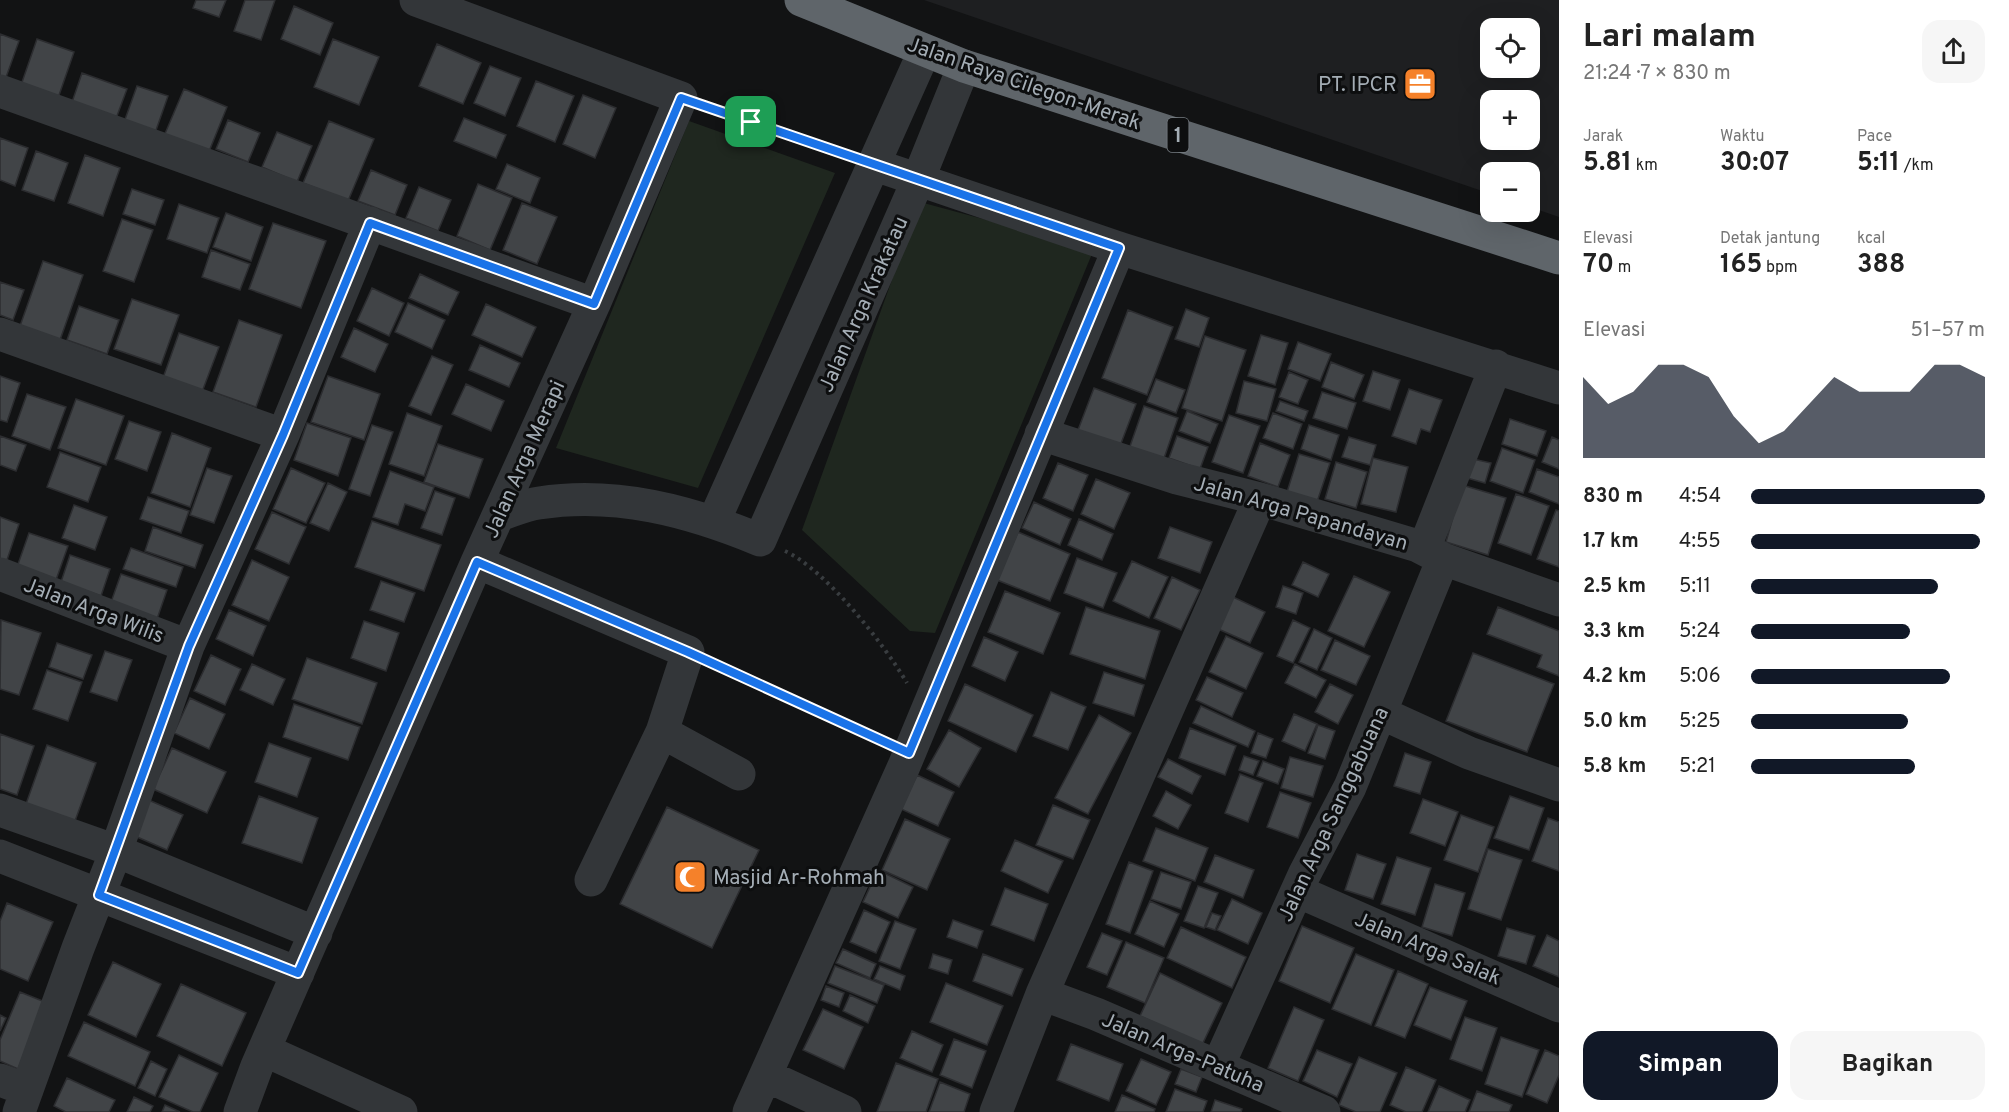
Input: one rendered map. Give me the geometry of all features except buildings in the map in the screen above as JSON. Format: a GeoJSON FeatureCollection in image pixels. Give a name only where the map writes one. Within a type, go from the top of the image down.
{"type":"FeatureCollection","features":[{"type":"Feature","properties":{"kind":"highway","name":"Jalan Raya Cilegon-Merak"},"geometry":{"type":"LineString","coordinates":[[801,0],[924,52],[964,66],[1559,258]]}},
{"type":"Feature","properties":{"kind":"street"},"geometry":{"type":"LineString","coordinates":[[416,0],[681,98]]}},
{"type":"Feature","properties":{"kind":"street"},"geometry":{"type":"LineString","coordinates":[[714,521],[924,52]]}},
{"type":"Feature","properties":{"kind":"street","name":"Jalan Arga Krakatau"},"geometry":{"type":"LineString","coordinates":[[760,540],[918,180],[964,66]]}},
{"type":"Feature","properties":{"kind":"street"},"geometry":{"type":"LineString","coordinates":[[0,91],[594,304]]}},
{"type":"Feature","properties":{"kind":"street","name":"Jalan Arga Merapi"},"geometry":{"type":"LineString","coordinates":[[240,1112],[264,1050],[477,562],[594,304],[681,98]]}},
{"type":"Feature","properties":{"kind":"street"},"geometry":{"type":"LineString","coordinates":[[875,165],[1119,248],[1496,366],[1559,388]]}},
{"type":"Feature","properties":{"kind":"street"},"geometry":{"type":"LineString","coordinates":[[15,1094],[99,895],[189,646],[283,435],[370,223]]}},
{"type":"Feature","properties":{"kind":"street"},"geometry":{"type":"LineString","coordinates":[[749,1112],[909,753],[1119,248]]}},
{"type":"Feature","properties":{"kind":"street"},"geometry":{"type":"LineString","coordinates":[[0,334],[283,435]]}},
{"type":"Feature","properties":{"kind":"street","name":"Jalan Arga Sanggabuana"},"geometry":{"type":"LineString","coordinates":[[1218,1066],[1297,891],[1350,787],[1381,713],[1496,366]]}},
{"type":"Feature","properties":{"kind":"street","name":"Jalan Arga Papandayan"},"geometry":{"type":"LineString","coordinates":[[1041,434],[1177,478],[1260,499],[1433,554],[1559,600]]}},
{"type":"Feature","properties":{"kind":"street"},"geometry":{"type":"LineString","coordinates":[[996,1112],[1042,994],[1260,499]]}},
{"type":"Feature","properties":{"kind":"street"},"geometry":{"type":"LineString","coordinates":[[499,515],[537,503],[591,500],[644,504],[714,521],[760,540]]}},
{"type":"Feature","properties":{"kind":"street"},"geometry":{"type":"LineString","coordinates":[[477,562],[688,652],[662,732],[591,880]]}},
{"type":"Feature","properties":{"kind":"street","name":"Jalan Arga Wilis"},"geometry":{"type":"LineString","coordinates":[[0,574],[189,646]]}},
{"type":"Feature","properties":{"kind":"street"},"geometry":{"type":"LineString","coordinates":[[1381,713],[1469,753],[1557,777]]}},
{"type":"Feature","properties":{"kind":"street"},"geometry":{"type":"LineString","coordinates":[[662,732],[739,774]]}},
{"type":"Feature","properties":{"kind":"street"},"geometry":{"type":"LineString","coordinates":[[0,810],[116,851],[316,933]]}},
{"type":"Feature","properties":{"kind":"street"},"geometry":{"type":"LineString","coordinates":[[0,856],[298,973]]}},
{"type":"Feature","properties":{"kind":"street","name":"Jalan Arga Salak"},"geometry":{"type":"LineString","coordinates":[[1297,891],[1559,1006]]}},
{"type":"Feature","properties":{"kind":"street","name":"Jalan Arga-Patuha"},"geometry":{"type":"LineString","coordinates":[[1042,994],[1324,1112]]}},
{"type":"Feature","properties":{"kind":"street"},"geometry":{"type":"LineString","coordinates":[[264,1050],[400,1112]]}},
{"type":"Feature","properties":{"kind":"street"},"geometry":{"type":"LineString","coordinates":[[767,1076],[845,1112]]}},
{"type":"Feature","properties":{"kind":"path"},"geometry":{"type":"LineString","coordinates":[[681,98],[875,165]]}},
{"type":"Feature","properties":{"kind":"path"},"geometry":{"type":"LineString","coordinates":[[760,540],[795,556],[837,593],[886,648],[926,713]]}},
{"type":"Feature","properties":{"kind":"path"},"geometry":{"type":"LineString","coordinates":[[688,652],[909,753]]}},
{"type":"Feature","properties":{"kind":"shaded area","name":"PT. IPCR"},"geometry":{"type":"Polygon","coordinates":[[[924,0],[1559,0],[1559,217],[1540,210],[1540,162],[1480,162],[1480,190],[924,0]]]}},
{"type":"Feature","properties":{"kind":"shaded area"},"geometry":{"type":"Polygon","coordinates":[[[689,121],[835,173],[698,488],[556,448],[689,121]]]}},
{"type":"Feature","properties":{"kind":"shaded area"},"geometry":{"type":"Polygon","coordinates":[[[920,202],[1094,249],[935,633],[910,631],[802,530],[920,202]]]}},
{"type":"Feature","properties":{"kind":"place","name":"PT. IPCR"},"geometry":{"type":"Point","coordinates":[1420,84]}},
{"type":"Feature","properties":{"kind":"place","name":"Masjid Ar-Rohmah"},"geometry":{"type":"Point","coordinates":[690,877]}},
{"type":"Feature","properties":{"kind":"route"},"geometry":{"type":"LineString","coordinates":[[681,98],[751,122],[1119,248],[909,753],[688,652],[477,562],[298,973],[99,895],[189,646],[283,435],[370,223],[594,304],[681,98]]}}]}
